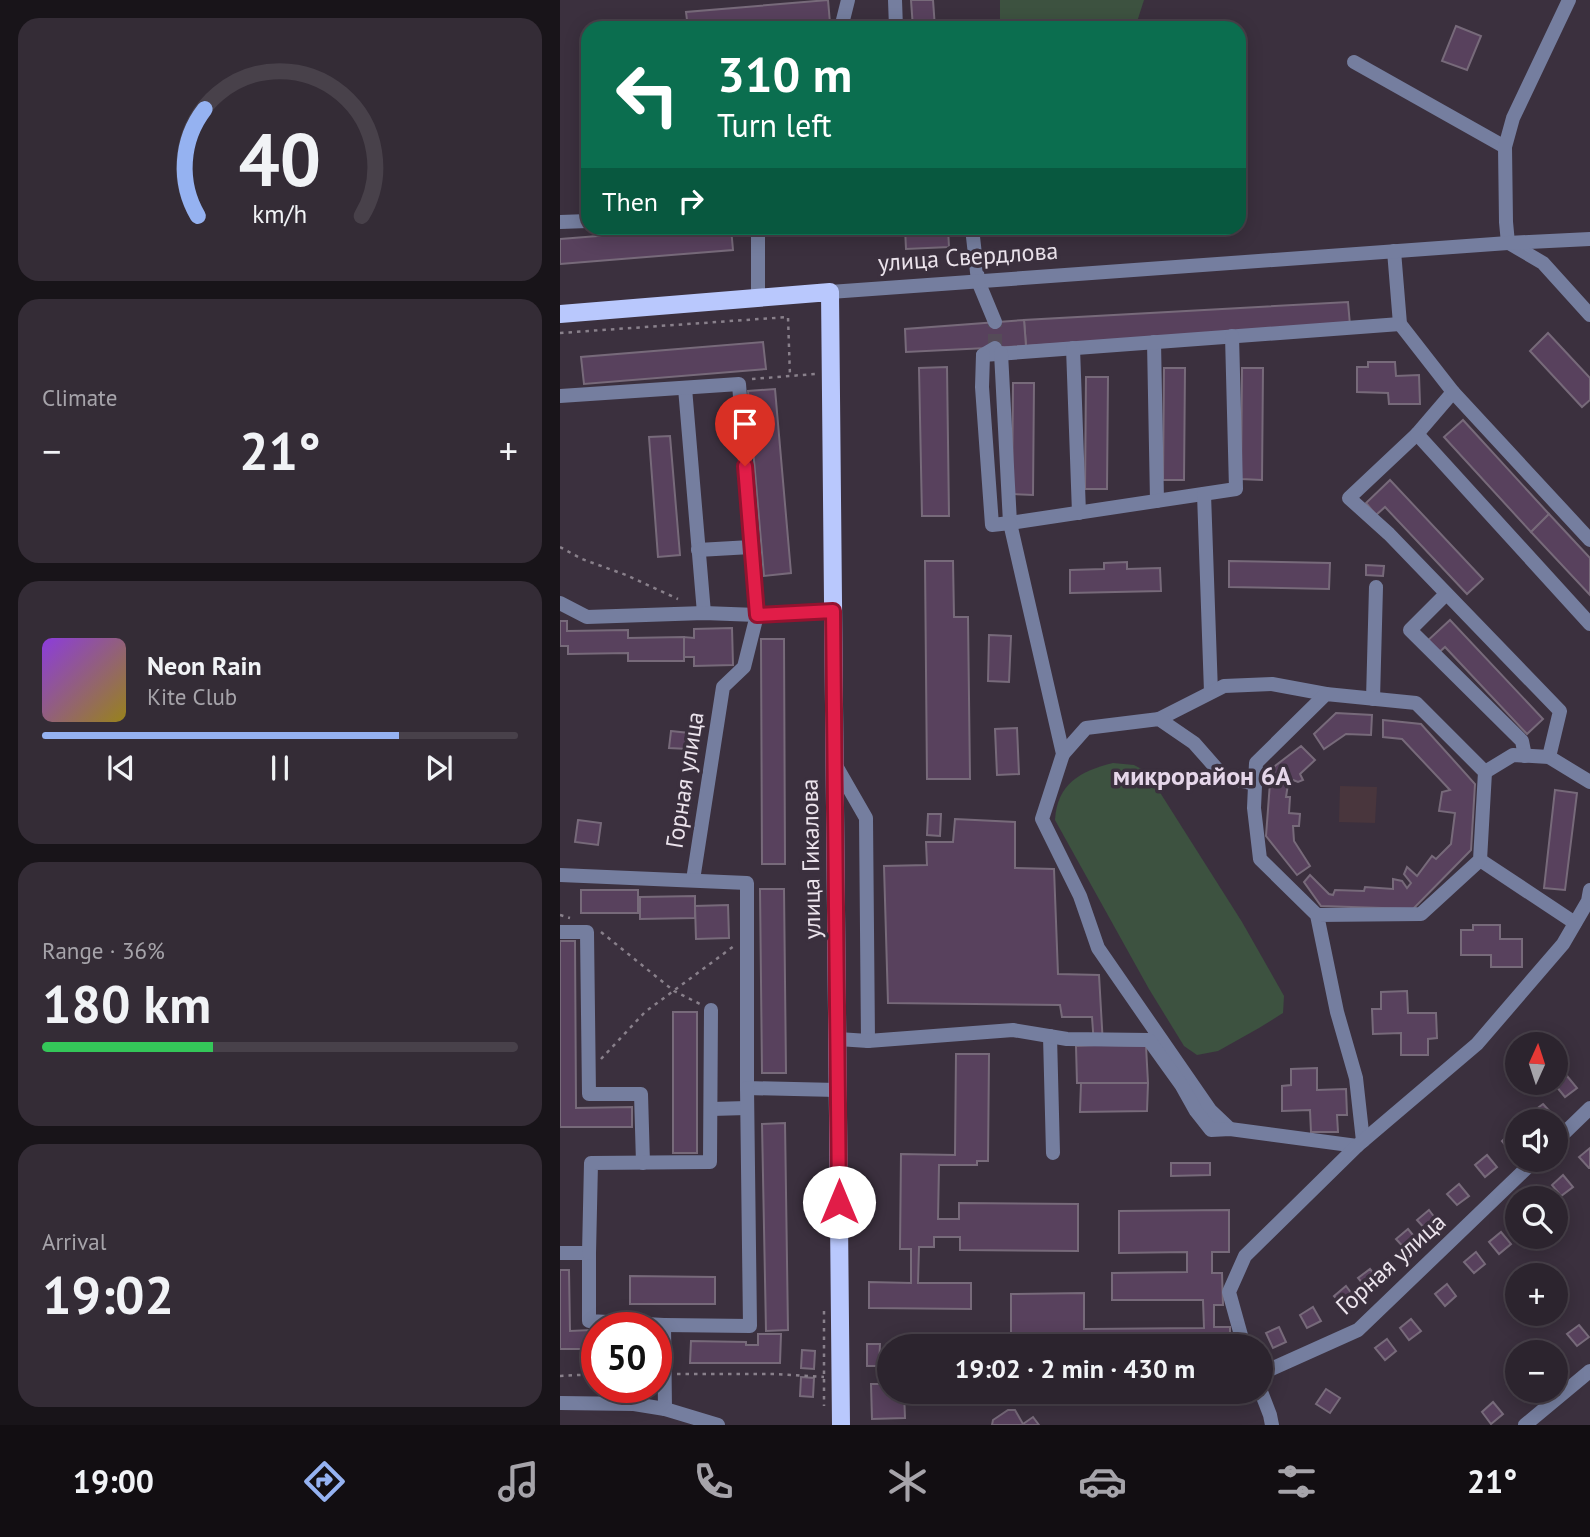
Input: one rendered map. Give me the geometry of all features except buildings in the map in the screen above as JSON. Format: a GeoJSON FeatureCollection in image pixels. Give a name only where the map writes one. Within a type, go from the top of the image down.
{"type":"FeatureCollection","features":[{"type":"Feature","properties":{"kind":"main road","name":"улица Свердлова"},"geometry":{"type":"LineString","coordinates":[[560,314],[830,292]]}},
{"type":"Feature","properties":{"kind":"main road","name":"улица Гикалова"},"geometry":{"type":"LineString","coordinates":[[830,292],[841,1425]]}},
{"type":"Feature","properties":{"kind":"street"},"geometry":{"type":"LineString","coordinates":[[843,21],[848,0]]}},
{"type":"Feature","properties":{"kind":"street"},"geometry":{"type":"LineString","coordinates":[[895,0],[895,21]]}},
{"type":"Feature","properties":{"kind":"street"},"geometry":{"type":"LineString","coordinates":[[1569,0],[1513,118],[1505,147],[1506,222],[1508,243],[1543,263],[1590,315]]}},
{"type":"Feature","properties":{"kind":"street"},"geometry":{"type":"LineString","coordinates":[[1354,62],[1505,147]]}},
{"type":"Feature","properties":{"kind":"street"},"geometry":{"type":"LineString","coordinates":[[560,222],[581,221]]}},
{"type":"Feature","properties":{"kind":"street"},"geometry":{"type":"LineString","coordinates":[[758,235],[758,298]]}},
{"type":"Feature","properties":{"kind":"street"},"geometry":{"type":"LineString","coordinates":[[973,235],[978,281],[995,322]]}},
{"type":"Feature","properties":{"kind":"street","name":"улица Свердлова"},"geometry":{"type":"LineString","coordinates":[[830,292],[1590,239]]}},
{"type":"Feature","properties":{"kind":"street"},"geometry":{"type":"LineString","coordinates":[[1394,251],[1400,324],[1453,392],[1590,540]]}},
{"type":"Feature","properties":{"kind":"street"},"geometry":{"type":"LineString","coordinates":[[993,352],[1400,324]]}},
{"type":"Feature","properties":{"kind":"street"},"geometry":{"type":"LineString","coordinates":[[993,352],[982,387],[992,525],[1236,489],[1233,336]]}},
{"type":"Feature","properties":{"kind":"street"},"geometry":{"type":"LineString","coordinates":[[1154,342],[1157,501]]}},
{"type":"Feature","properties":{"kind":"street"},"geometry":{"type":"LineString","coordinates":[[1073,348],[1079,513]]}},
{"type":"Feature","properties":{"kind":"street"},"geometry":{"type":"LineString","coordinates":[[993,352],[1010,523],[1063,754]]}},
{"type":"Feature","properties":{"kind":"street"},"geometry":{"type":"LineString","coordinates":[[560,396],[739,384],[757,615]]}},
{"type":"Feature","properties":{"kind":"street"},"geometry":{"type":"LineString","coordinates":[[685,388],[704,613]]}},
{"type":"Feature","properties":{"kind":"street"},"geometry":{"type":"LineString","coordinates":[[1453,392],[1417,434],[1349,498],[1389,534],[1560,711],[1549,757]]}},
{"type":"Feature","properties":{"kind":"street"},"geometry":{"type":"LineString","coordinates":[[1417,434],[1590,624]]}},
{"type":"Feature","properties":{"kind":"street"},"geometry":{"type":"LineString","coordinates":[[1204,494],[1211,692]]}},
{"type":"Feature","properties":{"kind":"street"},"geometry":{"type":"LineString","coordinates":[[698,550],[751,547]]}},
{"type":"Feature","properties":{"kind":"street"},"geometry":{"type":"LineString","coordinates":[[1373,699],[1376,587]]}},
{"type":"Feature","properties":{"kind":"street"},"geometry":{"type":"LineString","coordinates":[[1446,594],[1410,630],[1522,741],[1525,756]]}},
{"type":"Feature","properties":{"kind":"street"},"geometry":{"type":"LineString","coordinates":[[560,603],[587,617],[704,613],[757,615],[833,611]]}},
{"type":"Feature","properties":{"kind":"street","name":"Горная улица"},"geometry":{"type":"LineString","coordinates":[[693,880],[723,687],[744,667],[757,615]]}},
{"type":"Feature","properties":{"kind":"street"},"geometry":{"type":"LineString","coordinates":[[1230,1129],[1210,1110],[1098,948],[1080,897],[1042,819],[1063,754],[1086,729],[1159,719],[1224,686],[1272,684],[1326,694],[1416,703],[1485,772],[1480,860],[1421,914],[1317,915]]}},
{"type":"Feature","properties":{"kind":"street"},"geometry":{"type":"LineString","coordinates":[[1326,694],[1256,763],[1254,808],[1260,859],[1317,915],[1337,1012],[1356,1078],[1360,1143]]}},
{"type":"Feature","properties":{"kind":"street"},"geometry":{"type":"LineString","coordinates":[[1159,719],[1194,743],[1224,777],[1255,784]]}},
{"type":"Feature","properties":{"kind":"street"},"geometry":{"type":"LineString","coordinates":[[1485,772],[1513,755],[1549,757],[1590,782]]}},
{"type":"Feature","properties":{"kind":"street"},"geometry":{"type":"LineString","coordinates":[[834,762],[866,818],[868,1041]]}},
{"type":"Feature","properties":{"kind":"street"},"geometry":{"type":"LineString","coordinates":[[1480,860],[1575,923]]}},
{"type":"Feature","properties":{"kind":"street"},"geometry":{"type":"LineString","coordinates":[[560,875],[747,883],[750,1326],[672,1325]]}},
{"type":"Feature","properties":{"kind":"street"},"geometry":{"type":"LineString","coordinates":[[1240,1334],[1228,1292],[1245,1256],[1360,1143],[1477,1044],[1563,944],[1588,901],[1590,890]]}},
{"type":"Feature","properties":{"kind":"street"},"geometry":{"type":"LineString","coordinates":[[560,932],[587,932],[589,1094],[641,1094],[643,1163]]}},
{"type":"Feature","properties":{"kind":"street"},"geometry":{"type":"LineString","coordinates":[[589,1312],[591,1163],[710,1162],[711,1010]]}},
{"type":"Feature","properties":{"kind":"street"},"geometry":{"type":"LineString","coordinates":[[838,1039],[868,1041],[1013,1030],[1067,1040],[1149,1040],[1211,1130],[1230,1129],[1360,1143]]}},
{"type":"Feature","properties":{"kind":"street"},"geometry":{"type":"LineString","coordinates":[[1050,1036],[1053,1153]]}},
{"type":"Feature","properties":{"kind":"street"},"geometry":{"type":"LineString","coordinates":[[747,1088],[837,1090]]}},
{"type":"Feature","properties":{"kind":"street"},"geometry":{"type":"LineString","coordinates":[[710,1109],[747,1108]]}},
{"type":"Feature","properties":{"kind":"street"},"geometry":{"type":"LineString","coordinates":[[1568,1129],[1590,1108]]}},
{"type":"Feature","properties":{"kind":"street","name":"Горная улица"},"geometry":{"type":"LineString","coordinates":[[1273,1368],[1358,1330],[1523,1172]]}},
{"type":"Feature","properties":{"kind":"street"},"geometry":{"type":"LineString","coordinates":[[560,1253],[589,1253]]}},
{"type":"Feature","properties":{"kind":"street"},"geometry":{"type":"LineString","coordinates":[[1525,1425],[1590,1371]]}},
{"type":"Feature","properties":{"kind":"street"},"geometry":{"type":"LineString","coordinates":[[560,1403],[634,1404],[665,1409],[718,1425]]}},
{"type":"Feature","properties":{"kind":"street"},"geometry":{"type":"LineString","coordinates":[[665,1403],[665,1409]]}},
{"type":"Feature","properties":{"kind":"street"},"geometry":{"type":"LineString","coordinates":[[1266,1404],[1272,1425]]}},
{"type":"Feature","properties":{"kind":"path"},"geometry":{"type":"LineString","coordinates":[[560,333],[788,317],[790,376]]}},
{"type":"Feature","properties":{"kind":"path"},"geometry":{"type":"LineString","coordinates":[[745,379],[816,374]]}},
{"type":"Feature","properties":{"kind":"path"},"geometry":{"type":"LineString","coordinates":[[560,547],[704,613]]}},
{"type":"Feature","properties":{"kind":"path"},"geometry":{"type":"LineString","coordinates":[[560,915],[570,918]]}},
{"type":"Feature","properties":{"kind":"path"},"geometry":{"type":"LineString","coordinates":[[588,1072],[645,1012],[733,947],[747,930]]}},
{"type":"Feature","properties":{"kind":"path"},"geometry":{"type":"LineString","coordinates":[[601,932],[674,990],[711,1010]]}},
{"type":"Feature","properties":{"kind":"path"},"geometry":{"type":"LineString","coordinates":[[672,1374],[824,1377]]}},
{"type":"Feature","properties":{"kind":"path"},"geometry":{"type":"LineString","coordinates":[[560,1376],[581,1375]]}},
{"type":"Feature","properties":{"kind":"shaded area"},"geometry":{"type":"Polygon","coordinates":[[[1340,786],[1377,787],[1375,823],[1339,822],[1340,786]]]}},
{"type":"Feature","properties":{"kind":"green space"},"geometry":{"type":"Polygon","coordinates":[[[1000,0],[1144,0],[1137,21],[1000,21],[1000,0]]]}},
{"type":"Feature","properties":{"kind":"green space"},"geometry":{"type":"Polygon","coordinates":[[[1113,763],[1134,765],[1147,772],[1242,922],[1284,996],[1283,1013],[1218,1051],[1197,1055],[1184,1046],[1149,989],[1055,820],[1060,797],[1072,781],[1090,770],[1113,763]]]}},
{"type":"Feature","properties":{"kind":"tunnel"},"geometry":{"type":"LineString","coordinates":[[995,322],[995,348]]}},
{"type":"Feature","properties":{"kind":"district","name":"микрорайон 6А"},"geometry":{"type":"Point","coordinates":[1202,776]}},
{"type":"Feature","properties":{"kind":"route"},"geometry":{"type":"LineString","coordinates":[[745,466],[757,615],[833,611],[839,1202]]}}]}
